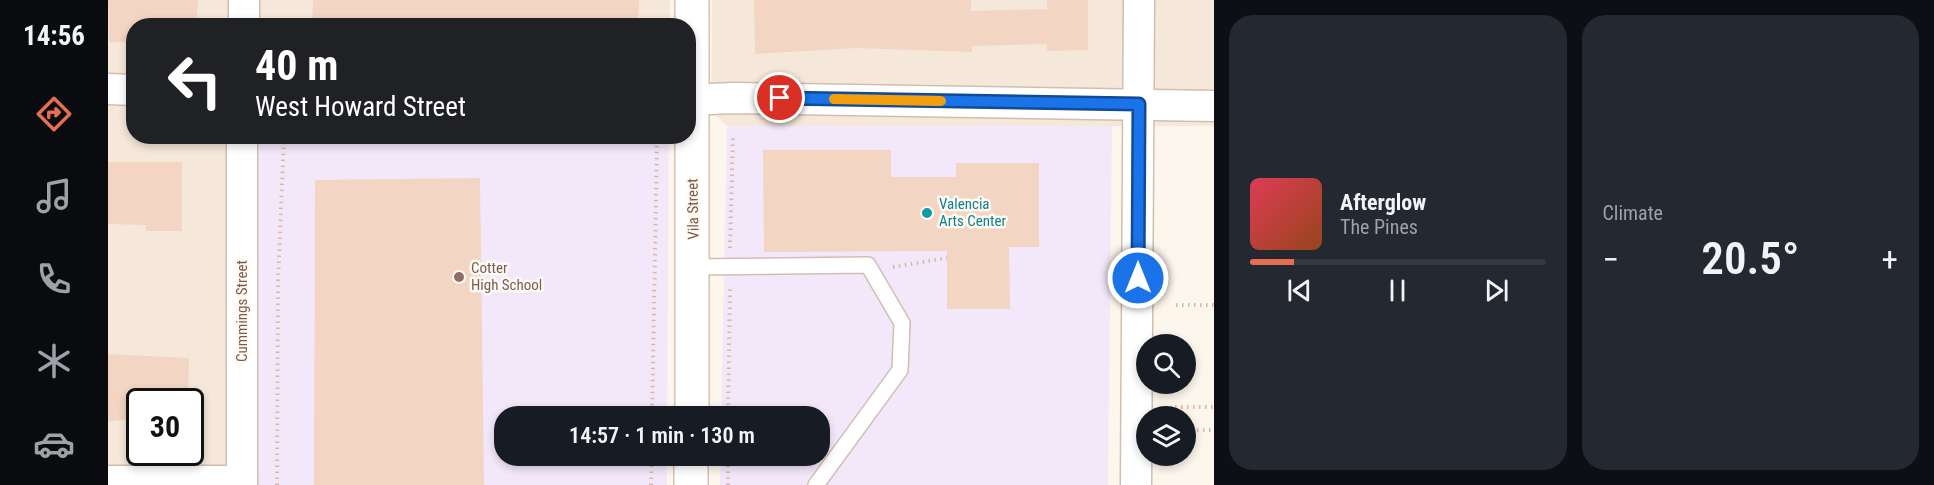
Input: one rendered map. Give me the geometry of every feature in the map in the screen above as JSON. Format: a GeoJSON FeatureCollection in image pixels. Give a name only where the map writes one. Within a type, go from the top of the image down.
{"type":"FeatureCollection","features":[{"type":"Feature","properties":{"kind":"street"},"geometry":{"type":"LineString","coordinates":[[243,18],[244,0]]}},
{"type":"Feature","properties":{"kind":"street","name":"Vila Street"},"geometry":{"type":"LineString","coordinates":[[692,0],[692,18]]}},
{"type":"Feature","properties":{"kind":"street"},"geometry":{"type":"LineString","coordinates":[[1136,485],[1139,0]]}},
{"type":"Feature","properties":{"kind":"street"},"geometry":{"type":"LineString","coordinates":[[108,89],[126,90]]}},
{"type":"Feature","properties":{"kind":"street"},"geometry":{"type":"LineString","coordinates":[[696,100],[733,98],[1214,106]]}},
{"type":"Feature","properties":{"kind":"street","name":"Cummings Street"},"geometry":{"type":"LineString","coordinates":[[242,144],[242,483]]}},
{"type":"Feature","properties":{"kind":"street","name":"Vila Street"},"geometry":{"type":"LineString","coordinates":[[692,144],[694,267],[692,406]]}},
{"type":"Feature","properties":{"kind":"street"},"geometry":{"type":"LineString","coordinates":[[691,466],[691,485]]}},
{"type":"Feature","properties":{"kind":"street"},"geometry":{"type":"LineString","coordinates":[[108,481],[242,483]]}},
{"type":"Feature","properties":{"kind":"lane"},"geometry":{"type":"LineString","coordinates":[[694,267],[868,265],[902,323],[900,370],[816,485]]}},
{"type":"Feature","properties":{"kind":"path"},"geometry":{"type":"LineString","coordinates":[[278,485],[278,280],[284,144]]}},
{"type":"Feature","properties":{"kind":"path"},"geometry":{"type":"LineString","coordinates":[[652,406],[657,144]]}},
{"type":"Feature","properties":{"kind":"path"},"geometry":{"type":"LineString","coordinates":[[872,271],[947,258]]}},
{"type":"Feature","properties":{"kind":"path"},"geometry":{"type":"LineString","coordinates":[[1176,305],[1214,305]]}},
{"type":"Feature","properties":{"kind":"path"},"geometry":{"type":"LineString","coordinates":[[1196,407],[1214,407]]}},
{"type":"Feature","properties":{"kind":"path"},"geometry":{"type":"LineString","coordinates":[[1196,430],[1214,430]]}},
{"type":"Feature","properties":{"kind":"path"},"geometry":{"type":"LineString","coordinates":[[651,485],[652,466]]}},
{"type":"Feature","properties":{"kind":"path"},"geometry":{"type":"LineString","coordinates":[[728,466],[728,485]]}},
{"type":"Feature","properties":{"kind":"shaded area"},"geometry":{"type":"Polygon","coordinates":[[[108,0],[670,0],[670,18],[126,18],[126,144],[250,144],[249,485],[108,485],[108,0]]]}},
{"type":"Feature","properties":{"kind":"shaded area"},"geometry":{"type":"Polygon","coordinates":[[[712,0],[1214,0],[1214,126],[727,126],[711,110],[712,0]]]}},
{"type":"Feature","properties":{"kind":"shaded area"},"geometry":{"type":"Polygon","coordinates":[[[727,126],[1112,126],[1108,485],[720,485],[721,466],[830,466],[830,406],[721,406],[727,126]]]}},
{"type":"Feature","properties":{"kind":"shaded area","name":"Cotter High School"},"geometry":{"type":"Polygon","coordinates":[[[250,144],[669,144],[667,406],[494,406],[494,466],[667,466],[667,485],[249,485],[250,144]]]}},
{"type":"Feature","properties":{"kind":"building"},"geometry":{"type":"Polygon","coordinates":[[[108,0],[198,0],[197,18],[126,18],[126,42],[109,42],[108,0]]]}},
{"type":"Feature","properties":{"kind":"building"},"geometry":{"type":"Polygon","coordinates":[[[313,0],[639,0],[638,18],[312,18],[313,0]]]}},
{"type":"Feature","properties":{"kind":"building"},"geometry":{"type":"Polygon","coordinates":[[[754,0],[971,0],[971,11],[1047,9],[1047,0],[1088,0],[1088,50],[1047,51],[1047,44],[972,46],[972,52],[857,48],[755,54],[754,0]]]}},
{"type":"Feature","properties":{"kind":"building"},"geometry":{"type":"Polygon","coordinates":[[[763,150],[891,150],[891,177],[956,177],[956,163],[1039,163],[1039,247],[1009,247],[1010,309],[947,309],[947,251],[764,252],[763,150]]]}},
{"type":"Feature","properties":{"kind":"building"},"geometry":{"type":"Polygon","coordinates":[[[108,162],[182,162],[182,231],[146,231],[146,225],[108,224],[108,162]]]}},
{"type":"Feature","properties":{"kind":"building"},"geometry":{"type":"Polygon","coordinates":[[[480,178],[484,485],[314,485],[315,180],[480,178]]]}},
{"type":"Feature","properties":{"kind":"building"},"geometry":{"type":"Polygon","coordinates":[[[108,354],[189,358],[188,388],[126,388],[126,420],[108,421],[108,354]]]}},
{"type":"Feature","properties":{"kind":"slow traffic"},"geometry":{"type":"LineString","coordinates":[[834,99],[941,101]]}},
{"type":"Feature","properties":{"kind":"place","name":"Valencia Arts Center"},"geometry":{"type":"Point","coordinates":[927,213]}},
{"type":"Feature","properties":{"kind":"place","name":"Cotter High School"},"geometry":{"type":"Point","coordinates":[459,277]}},
{"type":"Feature","properties":{"kind":"route"},"geometry":{"type":"LineString","coordinates":[[780,98],[1139,104],[1138,278]]}}]}
